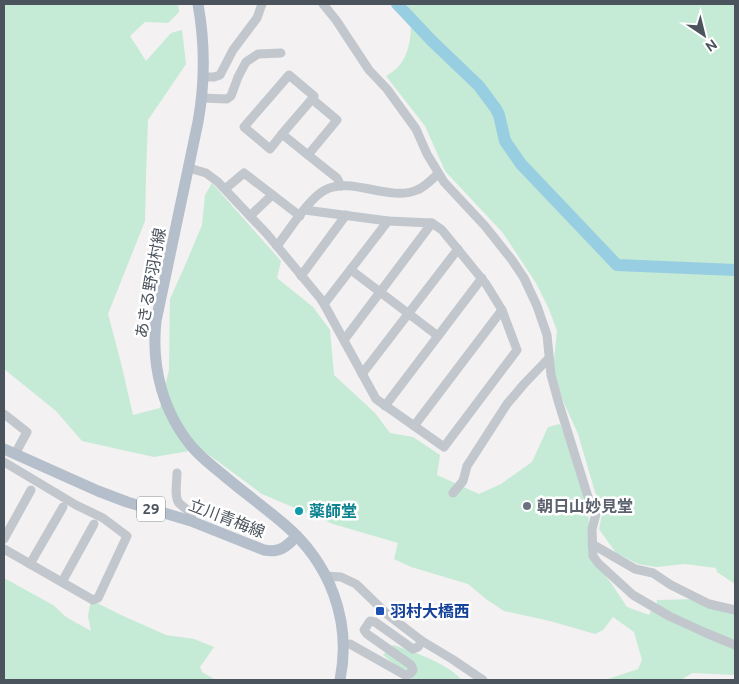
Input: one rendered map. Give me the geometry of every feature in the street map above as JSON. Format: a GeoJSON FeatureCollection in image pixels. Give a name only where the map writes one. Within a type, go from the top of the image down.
{"type":"FeatureCollection","features":[{"type":"Feature","properties":{"kind":"main road","name":"あきる野羽村線"},"geometry":{"type":"LineString","coordinates":[[198,4],[202,35],[203,77],[201,98],[198,122],[156,328],[156,364],[162,392],[185,438],[212,466],[283,523],[297,536],[317,560],[331,587],[340,615],[344,638],[340,680]]}},
{"type":"Feature","properties":{"kind":"main road","name":"立川青梅線"},"geometry":{"type":"LineString","coordinates":[[4,449],[98,491],[127,502],[191,521],[266,550],[282,548],[297,536]]}},
{"type":"Feature","properties":{"kind":"street"},"geometry":{"type":"LineString","coordinates":[[203,77],[220,75],[233,50],[257,18],[262,4]]}},
{"type":"Feature","properties":{"kind":"street"},"geometry":{"type":"LineString","coordinates":[[323,4],[336,20],[369,70],[387,89],[416,128],[438,174],[485,226],[512,260],[532,293],[547,335],[551,375],[559,404],[589,500],[596,514],[592,529],[593,556],[598,563],[633,595],[669,616],[735,645]]}},
{"type":"Feature","properties":{"kind":"street"},"geometry":{"type":"LineString","coordinates":[[201,98],[227,99],[231,96],[246,62],[258,54],[281,53]]}},
{"type":"Feature","properties":{"kind":"street"},"geometry":{"type":"LineString","coordinates":[[290,75],[314,96],[312,99],[270,149],[244,127],[290,75]]}},
{"type":"Feature","properties":{"kind":"street"},"geometry":{"type":"LineString","coordinates":[[308,155],[330,136],[337,120],[312,99]]}},
{"type":"Feature","properties":{"kind":"street"},"geometry":{"type":"LineString","coordinates":[[282,134],[338,178],[341,186]]}},
{"type":"Feature","properties":{"kind":"street"},"geometry":{"type":"LineString","coordinates":[[188,168],[206,173],[225,190],[277,246],[324,304],[376,400],[444,447],[517,350],[502,310],[482,278],[442,230],[432,223],[303,213],[272,195],[244,173],[225,190]]}},
{"type":"Feature","properties":{"kind":"street"},"geometry":{"type":"LineString","coordinates":[[277,246],[312,200],[326,189],[341,186],[407,193],[417,190],[438,174]]}},
{"type":"Feature","properties":{"kind":"street"},"geometry":{"type":"LineString","coordinates":[[250,216],[272,195]]}},
{"type":"Feature","properties":{"kind":"street"},"geometry":{"type":"LineString","coordinates":[[301,276],[346,215]]}},
{"type":"Feature","properties":{"kind":"street"},"geometry":{"type":"LineString","coordinates":[[324,304],[388,221]]}},
{"type":"Feature","properties":{"kind":"street"},"geometry":{"type":"LineString","coordinates":[[344,340],[432,223]]}},
{"type":"Feature","properties":{"kind":"street"},"geometry":{"type":"LineString","coordinates":[[362,374],[458,249]]}},
{"type":"Feature","properties":{"kind":"street"},"geometry":{"type":"LineString","coordinates":[[351,270],[438,336]]}},
{"type":"Feature","properties":{"kind":"street"},"geometry":{"type":"LineString","coordinates":[[385,406],[482,278]]}},
{"type":"Feature","properties":{"kind":"street"},"geometry":{"type":"LineString","coordinates":[[414,426],[502,310]]}},
{"type":"Feature","properties":{"kind":"street"},"geometry":{"type":"LineString","coordinates":[[453,493],[463,481],[467,466],[507,404],[549,358]]}},
{"type":"Feature","properties":{"kind":"street"},"geometry":{"type":"LineString","coordinates":[[4,414],[27,432],[15,454]]}},
{"type":"Feature","properties":{"kind":"street"},"geometry":{"type":"LineString","coordinates":[[4,462],[76,505],[103,518],[127,536],[98,598],[93,600],[4,549]]}},
{"type":"Feature","properties":{"kind":"street"},"geometry":{"type":"LineString","coordinates":[[177,473],[176,499],[190,511],[192,514],[191,521]]}},
{"type":"Feature","properties":{"kind":"street"},"geometry":{"type":"LineString","coordinates":[[4,539],[31,490]]}},
{"type":"Feature","properties":{"kind":"street"},"geometry":{"type":"LineString","coordinates":[[30,564],[63,507]]}},
{"type":"Feature","properties":{"kind":"street"},"geometry":{"type":"LineString","coordinates":[[62,582],[94,524]]}},
{"type":"Feature","properties":{"kind":"street"},"geometry":{"type":"LineString","coordinates":[[592,544],[635,569],[653,573],[671,585],[709,604],[735,610]]}},
{"type":"Feature","properties":{"kind":"street"},"geometry":{"type":"LineString","coordinates":[[326,576],[341,577],[356,584],[388,615],[422,641],[452,658],[483,680]]}},
{"type":"Feature","properties":{"kind":"street"},"geometry":{"type":"LineString","coordinates":[[350,644],[405,675],[410,674],[413,670],[411,665],[364,630],[370,621],[375,622],[413,649],[418,647],[422,641]]}},
{"type":"Feature","properties":{"kind":"green space"},"geometry":{"type":"Polygon","coordinates":[[[4,4],[178,4],[179,12],[168,23],[145,22],[130,36],[146,61],[171,33],[182,30],[186,64],[148,120],[145,221],[108,314],[133,415],[160,408],[169,370],[170,299],[202,225],[205,195],[212,183],[281,261],[277,278],[313,307],[330,330],[334,375],[375,413],[390,433],[413,437],[440,455],[437,475],[479,494],[501,484],[532,462],[548,427],[560,424],[575,461],[588,511],[591,556],[627,607],[649,615],[651,611],[656,612],[657,600],[701,599],[735,607],[735,675],[692,673],[681,680],[605,680],[638,669],[642,660],[634,632],[613,617],[603,630],[595,634],[550,621],[504,611],[468,584],[411,567],[394,559],[398,543],[333,524],[262,494],[201,449],[154,457],[82,441],[56,411],[4,369],[4,4]]]}},
{"type":"Feature","properties":{"kind":"green space"},"geometry":{"type":"Polygon","coordinates":[[[407,4],[735,4],[735,584],[717,572],[716,568],[685,564],[656,567],[638,564],[616,553],[599,529],[603,510],[595,492],[578,434],[564,403],[553,370],[557,331],[549,309],[536,283],[503,233],[445,171],[425,126],[386,76],[401,63],[408,47],[411,29],[407,4]]]}},
{"type":"Feature","properties":{"kind":"green space"},"geometry":{"type":"Polygon","coordinates":[[[4,578],[53,605],[66,617],[91,631],[88,616],[91,600],[166,635],[194,639],[214,647],[200,667],[202,672],[216,680],[4,680],[4,578]]]}},
{"type":"Feature","properties":{"kind":"green space"},"geometry":{"type":"Polygon","coordinates":[[[393,645],[439,663],[462,680],[414,680],[383,655],[393,645]]]}},
{"type":"Feature","properties":{"kind":"waterway"},"geometry":{"type":"LineString","coordinates":[[397,4],[479,86],[496,109],[505,141],[521,164],[617,265],[735,270]]}},
{"type":"Feature","properties":{"kind":"place","name":"朝日山妙見堂"},"geometry":{"type":"Point","coordinates":[527,506]}},
{"type":"Feature","properties":{"kind":"place","name":"薬師堂"},"geometry":{"type":"Point","coordinates":[299,511]}},
{"type":"Feature","properties":{"kind":"place","name":"羽村大橋西"},"geometry":{"type":"Point","coordinates":[380,611]}}]}
